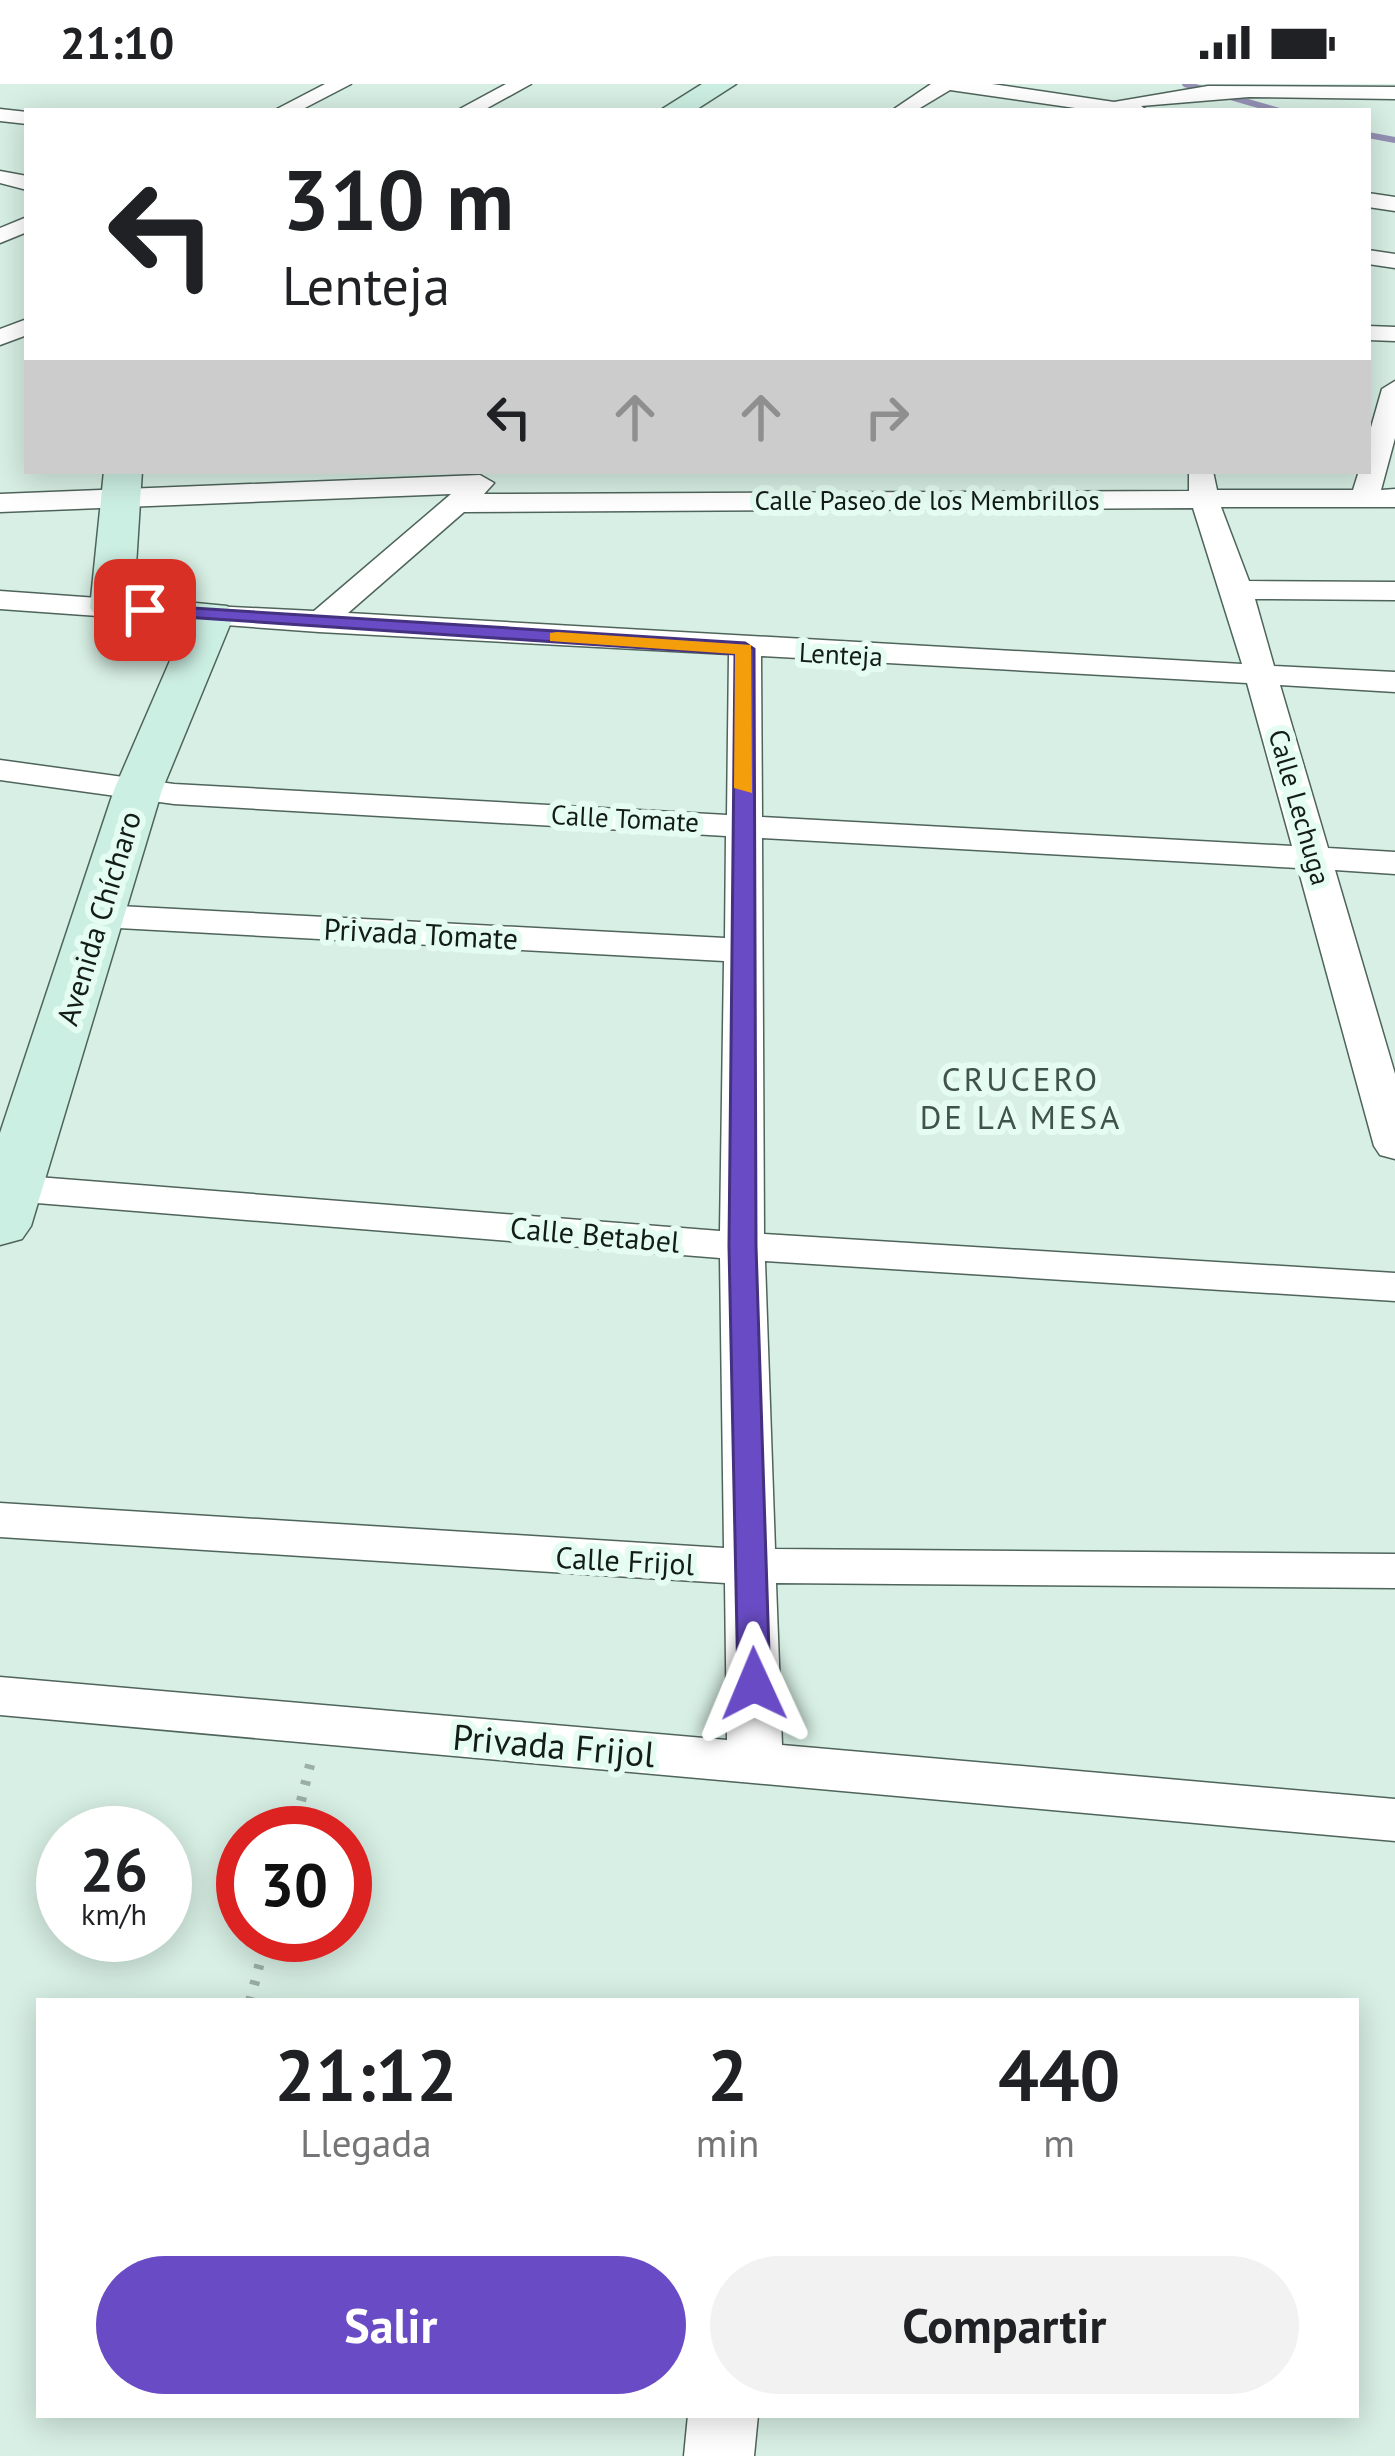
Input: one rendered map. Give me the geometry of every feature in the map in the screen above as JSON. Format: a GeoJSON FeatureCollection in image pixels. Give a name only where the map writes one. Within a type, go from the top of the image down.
{"type":"FeatureCollection","features":[{"type":"Feature","properties":{"kind":"street"},"geometry":{"type":"LineString","coordinates":[[472,108],[521,84]]}},
{"type":"Feature","properties":{"kind":"street"},"geometry":{"type":"LineString","coordinates":[[679,108],[722,84]]}},
{"type":"Feature","properties":{"kind":"street"},"geometry":{"type":"LineString","coordinates":[[906,108],[948,84],[1114,108],[1138,96],[1209,88],[1395,93]]}},
{"type":"Feature","properties":{"kind":"street"},"geometry":{"type":"LineString","coordinates":[[285,87],[332,88]]}},
{"type":"Feature","properties":{"kind":"street"},"geometry":{"type":"LineString","coordinates":[[289,108],[332,88]]}},
{"type":"Feature","properties":{"kind":"street"},"geometry":{"type":"LineString","coordinates":[[1371,473],[1387,408]]}},
{"type":"Feature","properties":{"kind":"street"},"geometry":{"type":"LineString","coordinates":[[900,500],[913,474]]}},
{"type":"Feature","properties":{"kind":"street"},"geometry":{"type":"LineString","coordinates":[[1365,498],[1371,474]]}},
{"type":"Feature","properties":{"kind":"street","name":"Calle Paseo de los Membrillos"},"geometry":{"type":"LineString","coordinates":[[0,503],[122,485],[364,480],[900,500],[1202,485],[1395,498]]}},
{"type":"Feature","properties":{"kind":"street"},"geometry":{"type":"LineString","coordinates":[[112,608],[122,485]]}},
{"type":"Feature","properties":{"kind":"street","name":"Calle Lechuga"},"geometry":{"type":"LineString","coordinates":[[1202,485],[1316,858],[1395,1146]]}},
{"type":"Feature","properties":{"kind":"street"},"geometry":{"type":"LineString","coordinates":[[319,623],[476,486]]}},
{"type":"Feature","properties":{"kind":"street"},"geometry":{"type":"LineString","coordinates":[[1237,590],[1395,591]]}},
{"type":"Feature","properties":{"kind":"street","name":"Lenteja"},"geometry":{"type":"LineString","coordinates":[[0,600],[745,649],[1395,682]]}},
{"type":"Feature","properties":{"kind":"street","name":"Avenida Chícharo"},"geometry":{"type":"LineString","coordinates":[[6,1207],[17,1115],[100,916],[138,790],[212,615]]}},
{"type":"Feature","properties":{"kind":"street"},"geometry":{"type":"LineString","coordinates":[[745,649],[742,1246],[755,1763]]}},
{"type":"Feature","properties":{"kind":"street","name":"Calle Tomate"},"geometry":{"type":"LineString","coordinates":[[0,770],[138,790],[1395,863]]}},
{"type":"Feature","properties":{"kind":"street","name":"Privada Tomate"},"geometry":{"type":"LineString","coordinates":[[100,916],[741,950]]}},
{"type":"Feature","properties":{"kind":"street","name":"Calle Betabel"},"geometry":{"type":"LineString","coordinates":[[6,1207],[1395,1287]]}},
{"type":"Feature","properties":{"kind":"street","name":"Calle Frijol"},"geometry":{"type":"LineString","coordinates":[[0,1520],[752,1566],[1395,1571]]}},
{"type":"Feature","properties":{"kind":"street","name":"Privada Frijol"},"geometry":{"type":"LineString","coordinates":[[0,1696],[1395,1820]]}},
{"type":"Feature","properties":{"kind":"street"},"geometry":{"type":"LineString","coordinates":[[719,2456],[723,2418]]}},
{"type":"Feature","properties":{"kind":"path"},"geometry":{"type":"LineString","coordinates":[[299,1806],[319,1724]]}},
{"type":"Feature","properties":{"kind":"path"},"geometry":{"type":"LineString","coordinates":[[251,1998],[260,1962]]}},
{"type":"Feature","properties":{"kind":"waterway"},"geometry":{"type":"LineString","coordinates":[[1185,84],[1269,108]]}},
{"type":"Feature","properties":{"kind":"waterway"},"geometry":{"type":"LineString","coordinates":[[1371,136],[1395,140]]}},
{"type":"Feature","properties":{"kind":"slow traffic"},"geometry":{"type":"LineString","coordinates":[[557,637],[745,649],[745,788]]}},
{"type":"Feature","properties":{"kind":"district","name":"CRUCERO DE LA MESA"},"geometry":{"type":"Point","coordinates":[1021,1097]}},
{"type":"Feature","properties":{"kind":"route"},"geometry":{"type":"LineString","coordinates":[[145,610],[745,649],[742,1246],[754,1684]]}}]}
